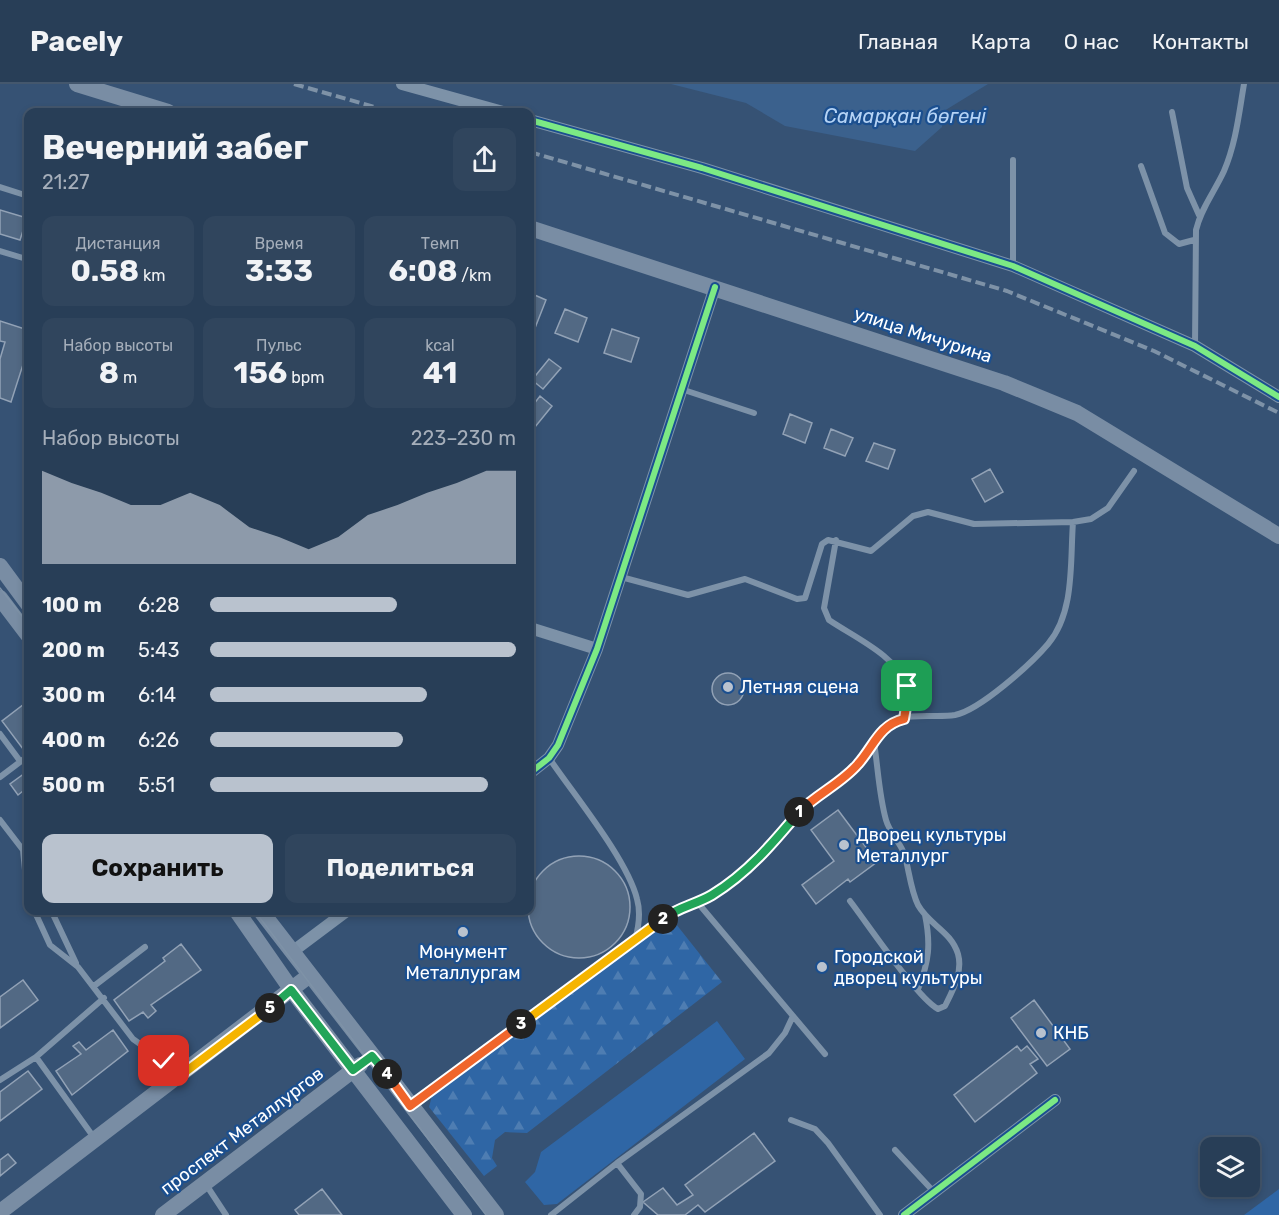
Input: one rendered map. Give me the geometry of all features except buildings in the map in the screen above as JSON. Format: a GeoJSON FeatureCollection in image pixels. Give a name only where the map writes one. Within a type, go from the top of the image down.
{"type":"FeatureCollection","features":[{"type":"Feature","properties":{"kind":"main road"},"geometry":{"type":"LineString","coordinates":[[77,84],[139,108]]}},
{"type":"Feature","properties":{"kind":"main road","name":"улица Мичурина"},"geometry":{"type":"LineString","coordinates":[[534,229],[1004,383],[1077,412],[1279,536]]}},
{"type":"Feature","properties":{"kind":"main road"},"geometry":{"type":"LineString","coordinates":[[0,566],[24,599]]}},
{"type":"Feature","properties":{"kind":"main road"},"geometry":{"type":"LineString","coordinates":[[0,598],[24,630]]}},
{"type":"Feature","properties":{"kind":"main road"},"geometry":{"type":"LineString","coordinates":[[239,915],[291,990],[464,1215]]}},
{"type":"Feature","properties":{"kind":"main road"},"geometry":{"type":"LineString","coordinates":[[264,915],[496,1215]]}},
{"type":"Feature","properties":{"kind":"main road"},"geometry":{"type":"LineString","coordinates":[[0,1212],[310,975]]}},
{"type":"Feature","properties":{"kind":"main road","name":"проспект Металлургов"},"geometry":{"type":"LineString","coordinates":[[163,1215],[372,1056]]}},
{"type":"Feature","properties":{"kind":"street"},"geometry":{"type":"LineString","coordinates":[[402,84],[489,108]]}},
{"type":"Feature","properties":{"kind":"street"},"geometry":{"type":"LineString","coordinates":[[534,121],[702,168],[1013,266],[1195,346],[1279,397]]}},
{"type":"Feature","properties":{"kind":"street"},"geometry":{"type":"LineString","coordinates":[[534,770],[549,758],[564,731],[597,649],[715,287]]}},
{"type":"Feature","properties":{"kind":"street"},"geometry":{"type":"LineString","coordinates":[[534,629],[597,649]]}},
{"type":"Feature","properties":{"kind":"street"},"geometry":{"type":"LineString","coordinates":[[292,952],[341,915]]}},
{"type":"Feature","properties":{"kind":"street"},"geometry":{"type":"LineString","coordinates":[[904,1215],[1055,1100]]}},
{"type":"Feature","properties":{"kind":"lane"},"geometry":{"type":"LineString","coordinates":[[1195,346],[1194,240],[1199,214],[1224,172],[1234,144],[1244,84]]}},
{"type":"Feature","properties":{"kind":"lane"},"geometry":{"type":"LineString","coordinates":[[1172,112],[1187,188],[1199,214]]}},
{"type":"Feature","properties":{"kind":"lane"},"geometry":{"type":"LineString","coordinates":[[1013,160],[1013,266]]}},
{"type":"Feature","properties":{"kind":"lane"},"geometry":{"type":"LineString","coordinates":[[1141,166],[1164,233],[1179,244],[1194,240]]}},
{"type":"Feature","properties":{"kind":"lane"},"geometry":{"type":"LineString","coordinates":[[0,187],[24,195]]}},
{"type":"Feature","properties":{"kind":"lane"},"geometry":{"type":"LineString","coordinates":[[0,251],[24,257]]}},
{"type":"Feature","properties":{"kind":"lane"},"geometry":{"type":"LineString","coordinates":[[680,389],[754,413]]}},
{"type":"Feature","properties":{"kind":"lane"},"geometry":{"type":"LineString","coordinates":[[620,577],[688,595],[744,579],[797,599],[805,598],[822,544],[836,540],[871,551],[913,516],[928,512],[974,524],[1073,522],[1099,516],[1108,508],[1134,471]]}},
{"type":"Feature","properties":{"kind":"lane"},"geometry":{"type":"LineString","coordinates":[[410,1106],[676,908],[698,903],[757,862],[801,810],[857,766],[880,731],[892,722],[955,715],[971,710],[1001,687],[1047,645],[1060,626],[1066,609],[1073,522]]}},
{"type":"Feature","properties":{"kind":"lane"},"geometry":{"type":"LineString","coordinates":[[836,540],[824,608],[825,614],[829,620],[889,661],[902,677],[908,695],[904,719]]}},
{"type":"Feature","properties":{"kind":"lane"},"geometry":{"type":"LineString","coordinates":[[0,734],[20,761]]}},
{"type":"Feature","properties":{"kind":"lane"},"geometry":{"type":"LineString","coordinates":[[850,901],[933,1006],[938,1009],[945,1006],[960,971],[953,941],[925,915],[917,904],[903,851],[892,835],[886,819],[874,742]]}},
{"type":"Feature","properties":{"kind":"lane"},"geometry":{"type":"LineString","coordinates":[[0,777],[24,758]]}},
{"type":"Feature","properties":{"kind":"lane"},"geometry":{"type":"LineString","coordinates":[[549,758],[629,876],[638,900],[640,920],[635,940]]}},
{"type":"Feature","properties":{"kind":"lane"},"geometry":{"type":"LineString","coordinates":[[0,820],[23,850],[24,860]]}},
{"type":"Feature","properties":{"kind":"lane"},"geometry":{"type":"LineString","coordinates":[[698,903],[825,1054]]}},
{"type":"Feature","properties":{"kind":"lane"},"geometry":{"type":"LineString","coordinates":[[36,915],[50,945],[78,967],[104,998],[133,1039],[164,1061],[176,1079]]}},
{"type":"Feature","properties":{"kind":"lane"},"geometry":{"type":"LineString","coordinates":[[53,915],[78,967]]}},
{"type":"Feature","properties":{"kind":"lane"},"geometry":{"type":"LineString","coordinates":[[918,989],[929,954],[930,939],[925,915]]}},
{"type":"Feature","properties":{"kind":"lane"},"geometry":{"type":"LineString","coordinates":[[94,986],[145,947]]}},
{"type":"Feature","properties":{"kind":"lane"},"geometry":{"type":"LineString","coordinates":[[0,1080],[36,1057],[104,998]]}},
{"type":"Feature","properties":{"kind":"lane"},"geometry":{"type":"LineString","coordinates":[[551,1215],[617,1163],[769,1053],[785,1033],[793,1016]]}},
{"type":"Feature","properties":{"kind":"lane"},"geometry":{"type":"LineString","coordinates":[[36,1057],[96,1140]]}},
{"type":"Feature","properties":{"kind":"lane"},"geometry":{"type":"LineString","coordinates":[[791,1120],[815,1129],[822,1136],[880,1215]]}},
{"type":"Feature","properties":{"kind":"lane"},"geometry":{"type":"LineString","coordinates":[[895,1149],[934,1192]]}},
{"type":"Feature","properties":{"kind":"lane"},"geometry":{"type":"LineString","coordinates":[[617,1163],[641,1194],[640,1207],[634,1215]]}},
{"type":"Feature","properties":{"kind":"lane"},"geometry":{"type":"LineString","coordinates":[[205,1183],[226,1215]]}},
{"type":"Feature","properties":{"kind":"green space"},"geometry":{"type":"Polygon","coordinates":[[[672,919],[722,982],[527,1133],[505,1132],[495,1140],[492,1158],[497,1166],[484,1176],[429,1107],[432,1096],[672,919]]]}},
{"type":"Feature","properties":{"kind":"green space"},"geometry":{"type":"Polygon","coordinates":[[[717,1021],[745,1059],[557,1204],[544,1205],[525,1182],[535,1172],[541,1152],[717,1021]]]}},
{"type":"Feature","properties":{"kind":"green space"},"geometry":{"type":"Polygon","coordinates":[[[1279,1189],[1279,1215],[1244,1215],[1279,1189]]]}},
{"type":"Feature","properties":{"kind":"water","name":"Самарқан бөгені"},"geometry":{"type":"Polygon","coordinates":[[[671,84],[988,84],[944,111],[942,127],[915,151],[785,126],[746,103],[671,84]]]}},
{"type":"Feature","properties":{"kind":"tram line"},"geometry":{"type":"LineString","coordinates":[[0,588],[24,619]]}},
{"type":"Feature","properties":{"kind":"tram line"},"geometry":{"type":"LineString","coordinates":[[258,915],[486,1215]]}},
{"type":"Feature","properties":{"kind":"railway"},"geometry":{"type":"LineString","coordinates":[[294,84],[378,108]]}},
{"type":"Feature","properties":{"kind":"railway"},"geometry":{"type":"LineString","coordinates":[[534,153],[1007,291],[1154,351],[1279,413]]}},
{"type":"Feature","properties":{"kind":"cycle path"},"geometry":{"type":"LineString","coordinates":[[534,121],[702,168],[1013,266],[1195,346],[1279,397]]}},
{"type":"Feature","properties":{"kind":"cycle path"},"geometry":{"type":"LineString","coordinates":[[534,770],[549,758],[558,745],[597,649],[715,287]]}},
{"type":"Feature","properties":{"kind":"cycle path"},"geometry":{"type":"LineString","coordinates":[[904,1215],[1055,1100]]}},
{"type":"Feature","properties":{"kind":"place","name":"Летняя сцена"},"geometry":{"type":"Point","coordinates":[728,687]}},
{"type":"Feature","properties":{"kind":"place","name":"Дворец культуры Металлург"},"geometry":{"type":"Point","coordinates":[844,845]}},
{"type":"Feature","properties":{"kind":"place","name":"Монумент Металлургам"},"geometry":{"type":"Point","coordinates":[463,932]}},
{"type":"Feature","properties":{"kind":"place","name":"Городской дворец культуры"},"geometry":{"type":"Point","coordinates":[822,967]}},
{"type":"Feature","properties":{"kind":"place","name":"КНБ"},"geometry":{"type":"Point","coordinates":[1041,1033]}},
{"type":"Feature","properties":{"kind":"route"},"geometry":{"type":"LineString","coordinates":[[164,1061],[176,1079],[291,990],[353,1070],[372,1056],[410,1106],[676,908],[698,903],[757,862],[801,810],[857,766],[880,731],[892,722],[904,719],[908,695],[907,686]]}}]}
